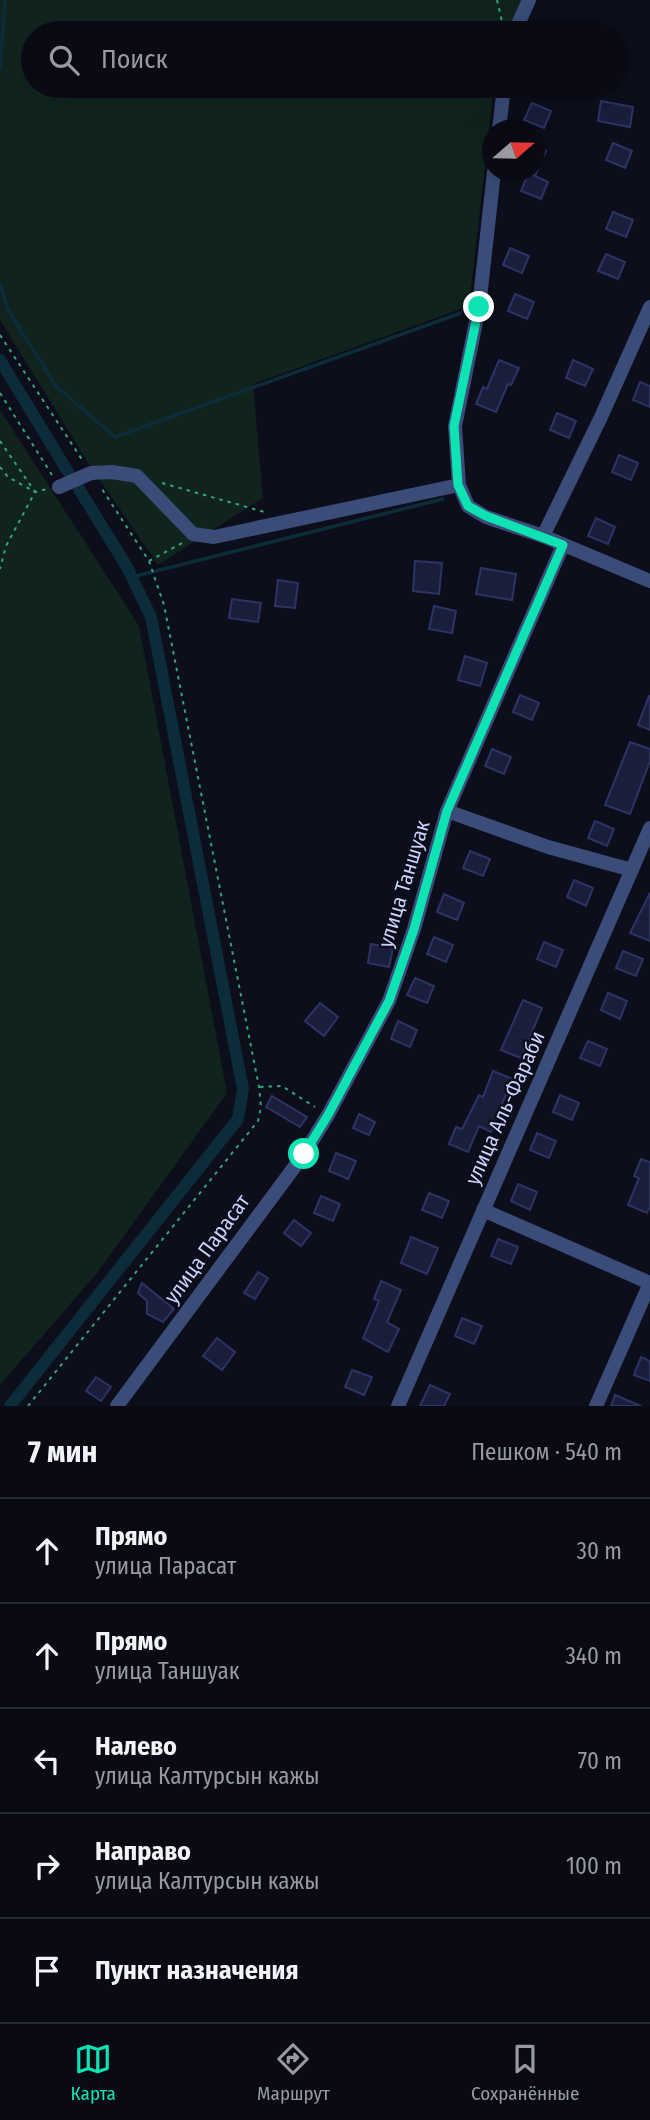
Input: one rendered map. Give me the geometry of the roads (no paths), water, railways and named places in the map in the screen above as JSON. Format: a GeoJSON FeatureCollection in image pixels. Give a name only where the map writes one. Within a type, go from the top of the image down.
{"type":"FeatureCollection","features":[{"type":"Feature","properties":{"kind":"street"},"geometry":{"type":"LineString","coordinates":[[519,21],[529,0]]}},
{"type":"Feature","properties":{"kind":"street"},"geometry":{"type":"LineString","coordinates":[[500,119],[502,98]]}},
{"type":"Feature","properties":{"kind":"street"},"geometry":{"type":"LineString","coordinates":[[493,182],[479,307],[454,426],[458,485],[468,506],[486,516],[543,536],[650,581]]}},
{"type":"Feature","properties":{"kind":"street"},"geometry":{"type":"LineString","coordinates":[[543,536],[601,417],[650,307]]}},
{"type":"Feature","properties":{"kind":"street"},"geometry":{"type":"LineString","coordinates":[[59,487],[91,473],[112,472],[137,476],[193,534],[214,537],[458,485]]}},
{"type":"Feature","properties":{"kind":"street","name":"улица Таншуак"},"geometry":{"type":"LineString","coordinates":[[328,1115],[389,1001],[414,929],[447,811],[563,545]]}},
{"type":"Feature","properties":{"kind":"street"},"geometry":{"type":"LineString","coordinates":[[447,811],[548,847],[632,870]]}},
{"type":"Feature","properties":{"kind":"street","name":"улица Аль-Фараби"},"geometry":{"type":"LineString","coordinates":[[398,1406],[650,828]]}},
{"type":"Feature","properties":{"kind":"street","name":"улица Парасат"},"geometry":{"type":"LineString","coordinates":[[117,1406],[304,1154],[328,1115]]}},
{"type":"Feature","properties":{"kind":"street"},"geometry":{"type":"LineString","coordinates":[[483,1210],[650,1283],[596,1406]]}},
{"type":"Feature","properties":{"kind":"waterway"},"geometry":{"type":"LineString","coordinates":[[0,68],[5,0]]}},
{"type":"Feature","properties":{"kind":"waterway"},"geometry":{"type":"LineString","coordinates":[[0,284],[8,310],[56,386],[115,437],[461,313]]}},
{"type":"Feature","properties":{"kind":"waterway"},"geometry":{"type":"LineString","coordinates":[[0,360],[68,472]]}},
{"type":"Feature","properties":{"kind":"waterway"},"geometry":{"type":"LineString","coordinates":[[10,1406],[238,1119],[243,1089],[151,617],[127,567],[79,489]]}},
{"type":"Feature","properties":{"kind":"waterway"},"geometry":{"type":"LineString","coordinates":[[132,577],[443,499]]}}]}
